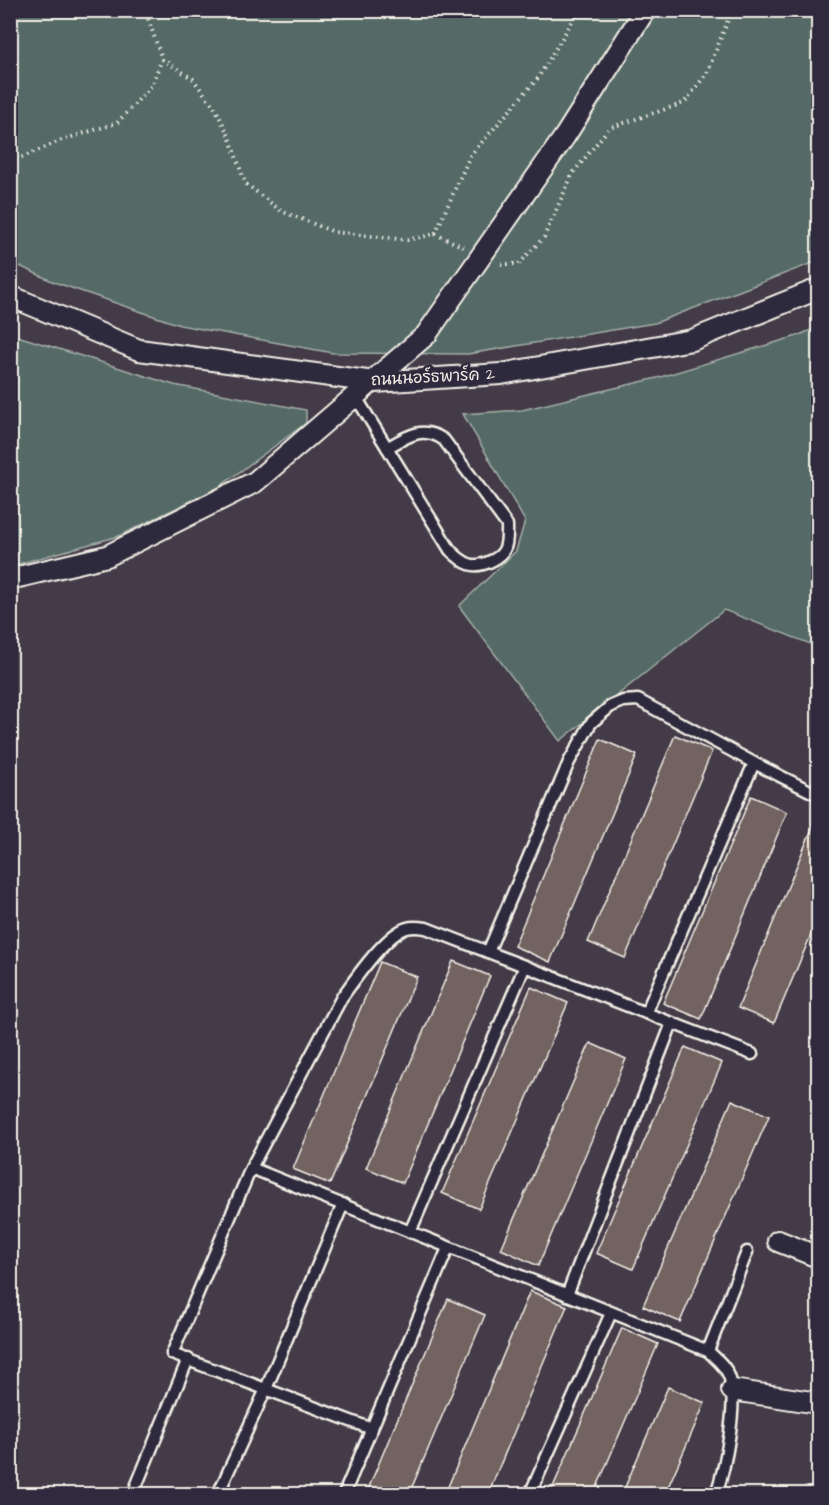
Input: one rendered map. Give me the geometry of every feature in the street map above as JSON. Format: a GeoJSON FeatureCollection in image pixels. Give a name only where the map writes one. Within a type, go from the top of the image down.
{"type":"FeatureCollection","features":[{"type":"Feature","properties":{"kind":"street"},"geometry":{"type":"LineString","coordinates":[[10,579],[107,556],[255,482],[308,435],[374,382],[426,335],[565,136],[645,10]]}},
{"type":"Feature","properties":{"kind":"street","name":"ถนนนอร์ธพาร์ค 2"},"geometry":{"type":"LineString","coordinates":[[10,296],[139,350],[374,382],[501,374],[692,340],[819,289]]}},
{"type":"Feature","properties":{"kind":"street"},"geometry":{"type":"LineString","coordinates":[[778,1241],[819,1257]]}},
{"type":"Feature","properties":{"kind":"street"},"geometry":{"type":"LineString","coordinates":[[732,1390],[819,1403]]}},
{"type":"Feature","properties":{"kind":"lane"},"geometry":{"type":"LineString","coordinates":[[356,397],[387,448],[450,549],[460,560],[469,565],[482,565],[496,558],[504,550],[507,525],[444,440],[434,433],[418,433],[387,448]]}},
{"type":"Feature","properties":{"kind":"lane"},"geometry":{"type":"LineString","coordinates":[[488,952],[569,762],[591,723],[611,706],[623,701],[638,700],[754,763],[819,795]]}},
{"type":"Feature","properties":{"kind":"lane"},"geometry":{"type":"LineString","coordinates":[[646,1013],[754,763]]}},
{"type":"Feature","properties":{"kind":"lane"},"geometry":{"type":"LineString","coordinates":[[372,1429],[172,1354],[251,1168],[342,996],[387,942],[407,928],[426,928],[752,1054]]}},
{"type":"Feature","properties":{"kind":"lane"},"geometry":{"type":"LineString","coordinates":[[410,1232],[525,966]]}},
{"type":"Feature","properties":{"kind":"lane"},"geometry":{"type":"LineString","coordinates":[[567,1295],[672,1023]]}},
{"type":"Feature","properties":{"kind":"lane"},"geometry":{"type":"LineString","coordinates":[[251,1168],[708,1351],[724,1366],[730,1377],[732,1390],[727,1452],[716,1494]]}},
{"type":"Feature","properties":{"kind":"lane"},"geometry":{"type":"LineString","coordinates":[[218,1494],[266,1389],[343,1204]]}},
{"type":"Feature","properties":{"kind":"lane"},"geometry":{"type":"LineString","coordinates":[[344,1494],[448,1248]]}},
{"type":"Feature","properties":{"kind":"lane"},"geometry":{"type":"LineString","coordinates":[[708,1351],[747,1252]]}},
{"type":"Feature","properties":{"kind":"lane"},"geometry":{"type":"LineString","coordinates":[[530,1494],[611,1313]]}},
{"type":"Feature","properties":{"kind":"lane"},"geometry":{"type":"LineString","coordinates":[[133,1494],[188,1359]]}},
{"type":"Feature","properties":{"kind":"path"},"geometry":{"type":"LineString","coordinates":[[145,10],[162,59],[193,79],[215,108],[230,136],[244,183],[281,211],[334,232],[407,240],[435,234],[504,265],[519,264],[544,237],[573,173],[609,128],[684,103],[707,73],[732,10]]}},
{"type":"Feature","properties":{"kind":"path"},"geometry":{"type":"LineString","coordinates":[[435,234],[470,156],[538,78],[579,10]]}},
{"type":"Feature","properties":{"kind":"path"},"geometry":{"type":"LineString","coordinates":[[10,158],[18,159],[62,140],[117,123],[152,85],[162,59]]}},
{"type":"Feature","properties":{"kind":"green space"},"geometry":{"type":"Polygon","coordinates":[[[11,11],[818,11],[818,261],[655,323],[468,354],[333,353],[180,325],[54,282],[11,262],[11,11]]]}},
{"type":"Feature","properties":{"kind":"green space"},"geometry":{"type":"Polygon","coordinates":[[[818,327],[818,647],[724,610],[560,741],[459,606],[516,551],[525,521],[463,414],[522,410],[657,378],[797,336],[818,327]]]}},
{"type":"Feature","properties":{"kind":"green space"},"geometry":{"type":"Polygon","coordinates":[[[11,334],[174,385],[306,410],[306,423],[219,487],[119,536],[11,566],[11,334]]]}},
{"type":"Feature","properties":{"kind":"building"},"geometry":{"type":"Polygon","coordinates":[[[675,735],[712,751],[625,958],[588,942],[675,735]]]}},
{"type":"Feature","properties":{"kind":"building"},"geometry":{"type":"Polygon","coordinates":[[[600,739],[637,755],[550,962],[514,946],[600,739]]]}},
{"type":"Feature","properties":{"kind":"building"},"geometry":{"type":"Polygon","coordinates":[[[751,796],[787,812],[701,1019],[663,1003],[751,796]]]}},
{"type":"Feature","properties":{"kind":"building"},"geometry":{"type":"Polygon","coordinates":[[[818,814],[818,918],[774,1023],[738,1008],[818,814]]]}},
{"type":"Feature","properties":{"kind":"building"},"geometry":{"type":"Polygon","coordinates":[[[453,961],[490,976],[403,1183],[366,1168],[453,961]]]}},
{"type":"Feature","properties":{"kind":"building"},"geometry":{"type":"Polygon","coordinates":[[[380,962],[417,977],[330,1184],[293,1169],[380,962]]]}},
{"type":"Feature","properties":{"kind":"building"},"geometry":{"type":"Polygon","coordinates":[[[531,987],[568,1003],[479,1209],[442,1193],[531,987]]]}},
{"type":"Feature","properties":{"kind":"building"},"geometry":{"type":"Polygon","coordinates":[[[590,1043],[626,1059],[538,1266],[501,1249],[590,1043]]]}},
{"type":"Feature","properties":{"kind":"building"},"geometry":{"type":"Polygon","coordinates":[[[685,1047],[722,1063],[633,1269],[596,1253],[685,1047]]]}},
{"type":"Feature","properties":{"kind":"building"},"geometry":{"type":"Polygon","coordinates":[[[732,1100],[769,1116],[680,1322],[643,1306],[732,1100]]]}},
{"type":"Feature","properties":{"kind":"building"},"geometry":{"type":"Polygon","coordinates":[[[530,1291],[567,1306],[488,1494],[445,1494],[530,1291]]]}},
{"type":"Feature","properties":{"kind":"building"},"geometry":{"type":"Polygon","coordinates":[[[448,1299],[485,1315],[409,1494],[366,1494],[448,1299]]]}},
{"type":"Feature","properties":{"kind":"building"},"geometry":{"type":"Polygon","coordinates":[[[622,1328],[658,1344],[594,1494],[550,1494],[622,1328]]]}},
{"type":"Feature","properties":{"kind":"building"},"geometry":{"type":"Polygon","coordinates":[[[668,1387],[705,1403],[665,1494],[622,1494],[668,1387]]]}}]}
